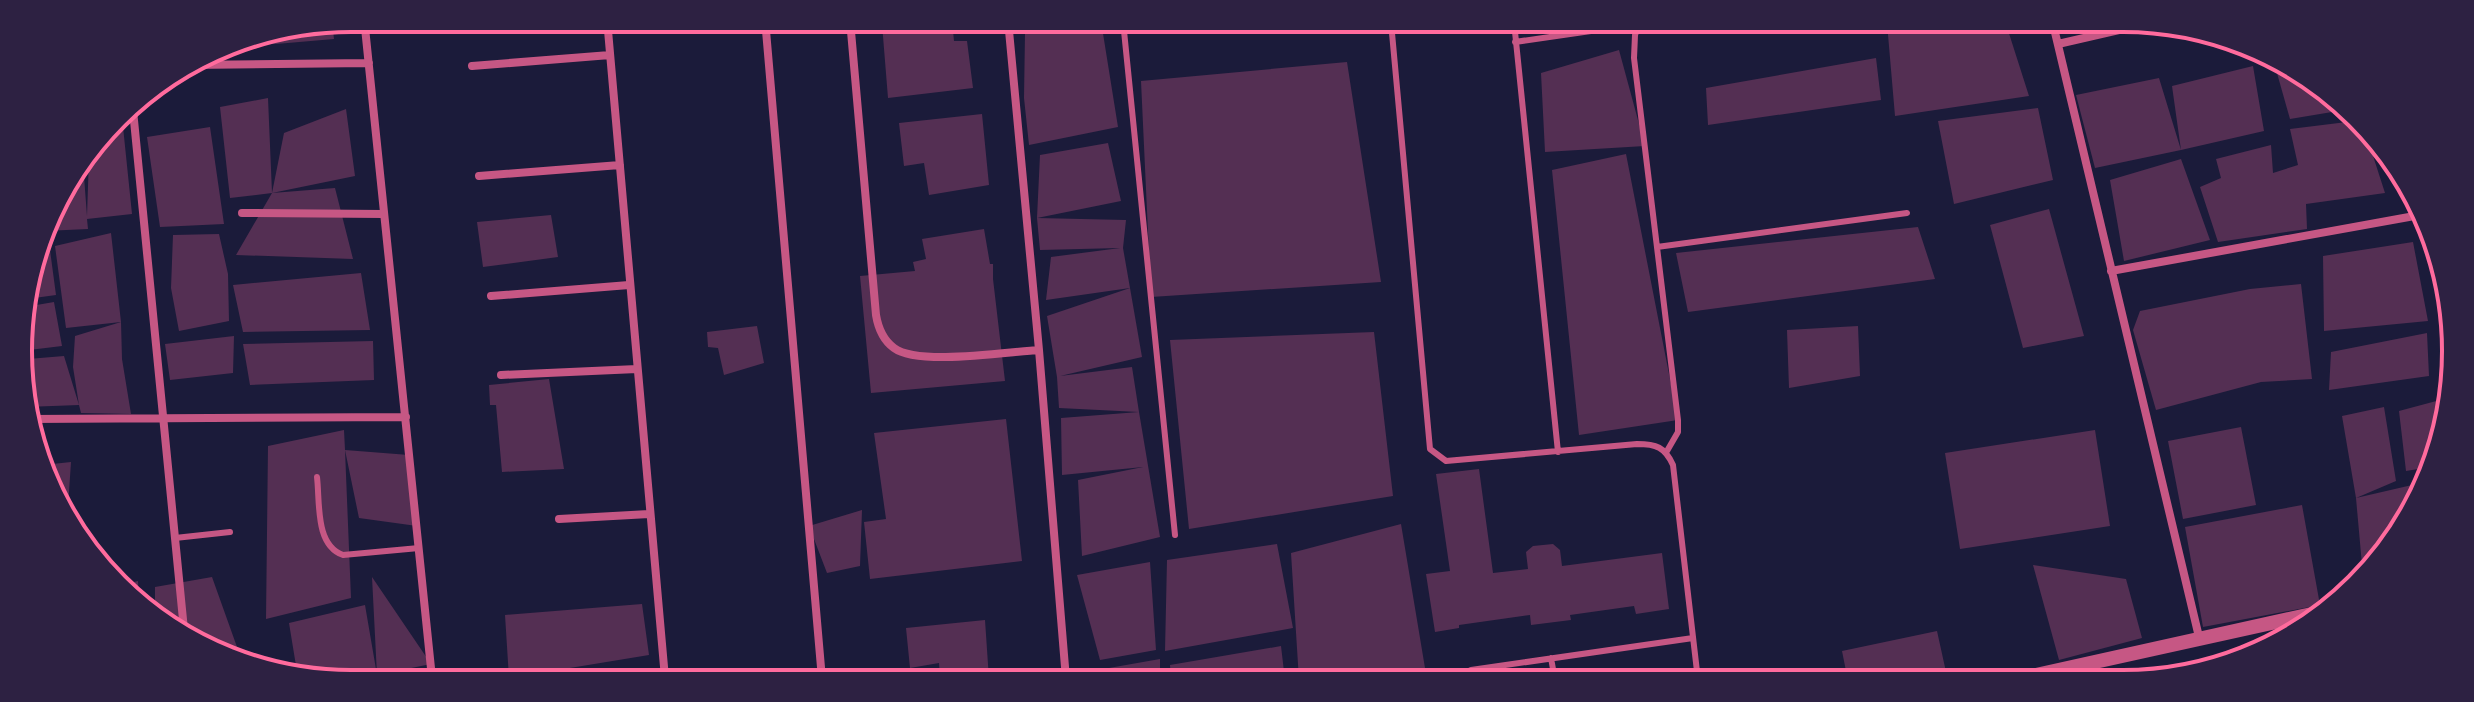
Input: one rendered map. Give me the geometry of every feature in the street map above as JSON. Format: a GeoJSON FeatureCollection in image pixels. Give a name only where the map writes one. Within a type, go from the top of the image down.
{"type":"FeatureCollection","features":[{"type":"Feature","properties":{"kind":"street"},"geometry":{"type":"LineString","coordinates":[[366,32],[431,670]]}},
{"type":"Feature","properties":{"kind":"street"},"geometry":{"type":"LineString","coordinates":[[608,32],[664,670]]}},
{"type":"Feature","properties":{"kind":"street"},"geometry":{"type":"LineString","coordinates":[[766,32],[821,670]]}},
{"type":"Feature","properties":{"kind":"street"},"geometry":{"type":"LineString","coordinates":[[851,32],[876,315],[882,333],[893,348],[920,358],[1039,350]]}},
{"type":"Feature","properties":{"kind":"street"},"geometry":{"type":"LineString","coordinates":[[1009,32],[1065,670]]}},
{"type":"Feature","properties":{"kind":"street"},"geometry":{"type":"LineString","coordinates":[[2055,32],[2199,637]]}},
{"type":"Feature","properties":{"kind":"street"},"geometry":{"type":"LineString","coordinates":[[2058,44],[2110,32]]}},
{"type":"Feature","properties":{"kind":"street"},"geometry":{"type":"LineString","coordinates":[[472,66],[610,55]]}},
{"type":"Feature","properties":{"kind":"street"},"geometry":{"type":"LineString","coordinates":[[211,65],[369,63]]}},
{"type":"Feature","properties":{"kind":"street"},"geometry":{"type":"LineString","coordinates":[[134,117],[183,622]]}},
{"type":"Feature","properties":{"kind":"street"},"geometry":{"type":"LineString","coordinates":[[479,176],[620,165]]}},
{"type":"Feature","properties":{"kind":"street"},"geometry":{"type":"LineString","coordinates":[[242,213],[384,214]]}},
{"type":"Feature","properties":{"kind":"street"},"geometry":{"type":"LineString","coordinates":[[2111,271],[2412,216]]}},
{"type":"Feature","properties":{"kind":"street"},"geometry":{"type":"LineString","coordinates":[[491,296],[629,285]]}},
{"type":"Feature","properties":{"kind":"street"},"geometry":{"type":"LineString","coordinates":[[501,375],[637,369]]}},
{"type":"Feature","properties":{"kind":"street"},"geometry":{"type":"LineString","coordinates":[[39,419],[406,417]]}},
{"type":"Feature","properties":{"kind":"street"},"geometry":{"type":"LineString","coordinates":[[559,519],[649,514]]}},
{"type":"Feature","properties":{"kind":"street"},"geometry":{"type":"LineString","coordinates":[[2056,670],[2300,616]]}},
{"type":"Feature","properties":{"kind":"lane"},"geometry":{"type":"LineString","coordinates":[[1124,32],[1175,535]]}},
{"type":"Feature","properties":{"kind":"lane"},"geometry":{"type":"LineString","coordinates":[[1392,32],[1430,449],[1446,461],[1637,444],[1654,444],[1667,451],[1673,465],[1697,670]]}},
{"type":"Feature","properties":{"kind":"lane"},"geometry":{"type":"LineString","coordinates":[[1514,32],[1558,452]]}},
{"type":"Feature","properties":{"kind":"lane"},"geometry":{"type":"LineString","coordinates":[[1515,42],[1581,32]]}},
{"type":"Feature","properties":{"kind":"lane"},"geometry":{"type":"LineString","coordinates":[[1636,32],[1634,58],[1678,420],[1678,432],[1667,451]]}},
{"type":"Feature","properties":{"kind":"lane"},"geometry":{"type":"LineString","coordinates":[[1657,247],[1907,213]]}},
{"type":"Feature","properties":{"kind":"lane"},"geometry":{"type":"LineString","coordinates":[[317,477],[324,539],[335,552],[343,555],[419,548]]}},
{"type":"Feature","properties":{"kind":"lane"},"geometry":{"type":"LineString","coordinates":[[175,538],[230,532]]}},
{"type":"Feature","properties":{"kind":"lane"},"geometry":{"type":"LineString","coordinates":[[1471,670],[1693,638]]}},
{"type":"Feature","properties":{"kind":"lane"},"geometry":{"type":"LineString","coordinates":[[1551,658],[1553,670]]}},
{"type":"Feature","properties":{"kind":"building"},"geometry":{"type":"Polygon","coordinates":[[[883,32],[953,32],[954,41],[967,41],[973,88],[888,98],[883,32]]]}},
{"type":"Feature","properties":{"kind":"building"},"geometry":{"type":"Polygon","coordinates":[[[1103,32],[1118,127],[1029,145],[1024,98],[1025,33],[1103,32]]]}},
{"type":"Feature","properties":{"kind":"building"},"geometry":{"type":"Polygon","coordinates":[[[1888,32],[2009,32],[2029,96],[1895,116],[1888,32]]]}},
{"type":"Feature","properties":{"kind":"building"},"geometry":{"type":"Polygon","coordinates":[[[333,33],[334,39],[267,43],[333,33]]]}},
{"type":"Feature","properties":{"kind":"building"},"geometry":{"type":"Polygon","coordinates":[[[1619,50],[1645,146],[1545,152],[1541,73],[1619,50]]]}},
{"type":"Feature","properties":{"kind":"building"},"geometry":{"type":"Polygon","coordinates":[[[1876,58],[1881,100],[1708,125],[1706,88],[1876,58]]]}},
{"type":"Feature","properties":{"kind":"building"},"geometry":{"type":"Polygon","coordinates":[[[1347,62],[1381,282],[1151,297],[1141,81],[1347,62]]]}},
{"type":"Feature","properties":{"kind":"building"},"geometry":{"type":"Polygon","coordinates":[[[2253,66],[2264,131],[2181,150],[2172,86],[2253,66]]]}},
{"type":"Feature","properties":{"kind":"building"},"geometry":{"type":"Polygon","coordinates":[[[2277,72],[2334,112],[2290,119],[2277,72]]]}},
{"type":"Feature","properties":{"kind":"building"},"geometry":{"type":"Polygon","coordinates":[[[2159,78],[2181,150],[2095,168],[2076,95],[2159,78]]]}},
{"type":"Feature","properties":{"kind":"building"},"geometry":{"type":"Polygon","coordinates":[[[268,98],[272,193],[230,198],[220,107],[268,98]]]}},
{"type":"Feature","properties":{"kind":"building"},"geometry":{"type":"Polygon","coordinates":[[[2038,108],[2053,180],[1954,204],[1938,121],[2038,108]]]}},
{"type":"Feature","properties":{"kind":"building"},"geometry":{"type":"Polygon","coordinates":[[[346,109],[355,176],[272,193],[284,133],[346,109]]]}},
{"type":"Feature","properties":{"kind":"building"},"geometry":{"type":"Polygon","coordinates":[[[982,114],[989,185],[929,195],[924,163],[904,166],[899,123],[982,114]]]}},
{"type":"Feature","properties":{"kind":"building"},"geometry":{"type":"Polygon","coordinates":[[[2346,122],[2372,152],[2385,193],[2306,204],[2307,229],[2218,242],[2200,187],[2221,178],[2216,159],[2271,145],[2273,173],[2298,165],[2290,129],[2346,122]]]}},
{"type":"Feature","properties":{"kind":"building"},"geometry":{"type":"Polygon","coordinates":[[[123,127],[132,214],[87,219],[88,229],[55,231],[84,177],[87,216],[89,170],[123,127]]]}},
{"type":"Feature","properties":{"kind":"building"},"geometry":{"type":"Polygon","coordinates":[[[210,127],[224,224],[160,227],[147,137],[210,127]]]}},
{"type":"Feature","properties":{"kind":"building"},"geometry":{"type":"Polygon","coordinates":[[[1108,143],[1121,201],[1037,218],[1040,155],[1108,143]]]}},
{"type":"Feature","properties":{"kind":"building"},"geometry":{"type":"Polygon","coordinates":[[[1626,154],[1678,420],[1579,435],[1552,170],[1626,154]]]}},
{"type":"Feature","properties":{"kind":"building"},"geometry":{"type":"Polygon","coordinates":[[[2181,159],[2210,240],[2124,261],[2110,180],[2181,159]]]}},
{"type":"Feature","properties":{"kind":"building"},"geometry":{"type":"Polygon","coordinates":[[[335,188],[353,259],[236,255],[272,193],[335,188]]]}},
{"type":"Feature","properties":{"kind":"building"},"geometry":{"type":"Polygon","coordinates":[[[2049,209],[2084,336],[2023,348],[1990,225],[2049,209]]]}},
{"type":"Feature","properties":{"kind":"building"},"geometry":{"type":"Polygon","coordinates":[[[551,215],[558,257],[483,267],[477,222],[551,215]]]}},
{"type":"Feature","properties":{"kind":"building"},"geometry":{"type":"Polygon","coordinates":[[[1037,218],[1126,220],[1123,248],[1130,288],[1046,300],[1051,257],[1120,248],[1040,250],[1037,218]]]}},
{"type":"Feature","properties":{"kind":"building"},"geometry":{"type":"Polygon","coordinates":[[[1918,227],[1935,279],[1688,312],[1676,253],[1918,227]]]}},
{"type":"Feature","properties":{"kind":"building"},"geometry":{"type":"Polygon","coordinates":[[[984,229],[990,264],[993,264],[1005,381],[871,393],[860,276],[915,271],[913,262],[926,259],[922,239],[984,229]]]}},
{"type":"Feature","properties":{"kind":"building"},"geometry":{"type":"Polygon","coordinates":[[[111,233],[121,322],[66,328],[55,246],[111,233]]]}},
{"type":"Feature","properties":{"kind":"building"},"geometry":{"type":"Polygon","coordinates":[[[219,234],[228,274],[229,321],[179,331],[171,288],[173,235],[219,234]]]}},
{"type":"Feature","properties":{"kind":"building"},"geometry":{"type":"Polygon","coordinates":[[[2413,242],[2428,321],[2324,331],[2323,256],[2413,242]]]}},
{"type":"Feature","properties":{"kind":"building"},"geometry":{"type":"Polygon","coordinates":[[[50,247],[56,295],[37,298],[50,247]]]}},
{"type":"Feature","properties":{"kind":"building"},"geometry":{"type":"Polygon","coordinates":[[[361,273],[370,330],[243,332],[233,285],[361,273]]]}},
{"type":"Feature","properties":{"kind":"building"},"geometry":{"type":"Polygon","coordinates":[[[2301,284],[2312,379],[2261,382],[2156,410],[2133,330],[2140,311],[2250,289],[2301,284]]]}},
{"type":"Feature","properties":{"kind":"building"},"geometry":{"type":"Polygon","coordinates":[[[1130,288],[1142,357],[1060,376],[1132,367],[1139,412],[1059,408],[1047,316],[1130,288]]]}},
{"type":"Feature","properties":{"kind":"building"},"geometry":{"type":"Polygon","coordinates":[[[54,302],[62,346],[32,350],[36,305],[54,302]]]}},
{"type":"Feature","properties":{"kind":"building"},"geometry":{"type":"Polygon","coordinates":[[[121,322],[122,359],[131,414],[81,413],[73,367],[75,336],[121,322]]]}},
{"type":"Feature","properties":{"kind":"building"},"geometry":{"type":"Polygon","coordinates":[[[757,326],[764,363],[724,375],[718,348],[708,347],[707,332],[757,326]]]}},
{"type":"Feature","properties":{"kind":"building"},"geometry":{"type":"Polygon","coordinates":[[[1858,326],[1860,376],[1789,388],[1787,330],[1858,326]]]}},
{"type":"Feature","properties":{"kind":"building"},"geometry":{"type":"Polygon","coordinates":[[[1374,332],[1393,496],[1189,529],[1170,340],[1374,332]]]}},
{"type":"Feature","properties":{"kind":"building"},"geometry":{"type":"Polygon","coordinates":[[[2427,333],[2429,376],[2329,390],[2331,352],[2427,333]]]}},
{"type":"Feature","properties":{"kind":"building"},"geometry":{"type":"Polygon","coordinates":[[[234,336],[233,373],[170,380],[165,344],[234,336]]]}},
{"type":"Feature","properties":{"kind":"building"},"geometry":{"type":"Polygon","coordinates":[[[373,341],[374,380],[250,385],[243,344],[373,341]]]}},
{"type":"Feature","properties":{"kind":"building"},"geometry":{"type":"Polygon","coordinates":[[[64,356],[79,405],[37,407],[32,359],[64,356]]]}},
{"type":"Feature","properties":{"kind":"building"},"geometry":{"type":"Polygon","coordinates":[[[549,379],[564,469],[502,472],[496,405],[490,405],[489,385],[549,379]]]}},
{"type":"Feature","properties":{"kind":"building"},"geometry":{"type":"Polygon","coordinates":[[[2438,401],[2420,469],[2406,471],[2399,411],[2438,401]]]}},
{"type":"Feature","properties":{"kind":"building"},"geometry":{"type":"Polygon","coordinates":[[[2384,407],[2396,481],[2356,498],[2342,416],[2384,407]]]}},
{"type":"Feature","properties":{"kind":"building"},"geometry":{"type":"Polygon","coordinates":[[[1139,412],[1160,537],[1082,556],[1078,480],[1143,467],[1062,475],[1061,418],[1139,412]]]}},
{"type":"Feature","properties":{"kind":"building"},"geometry":{"type":"Polygon","coordinates":[[[1006,419],[1022,561],[870,579],[864,522],[886,519],[874,433],[1006,419]]]}},
{"type":"Feature","properties":{"kind":"building"},"geometry":{"type":"Polygon","coordinates":[[[2241,427],[2256,505],[2183,519],[2168,441],[2241,427]]]}},
{"type":"Feature","properties":{"kind":"building"},"geometry":{"type":"Polygon","coordinates":[[[344,430],[351,598],[266,619],[268,446],[344,430]]]}},
{"type":"Feature","properties":{"kind":"building"},"geometry":{"type":"Polygon","coordinates":[[[2095,430],[2110,526],[1960,549],[1945,453],[2095,430]]]}},
{"type":"Feature","properties":{"kind":"building"},"geometry":{"type":"Polygon","coordinates":[[[345,450],[409,455],[417,526],[359,518],[345,450]]]}},
{"type":"Feature","properties":{"kind":"building"},"geometry":{"type":"Polygon","coordinates":[[[71,462],[69,498],[56,473],[53,464],[71,462]]]}},
{"type":"Feature","properties":{"kind":"building"},"geometry":{"type":"Polygon","coordinates":[[[1479,469],[1493,573],[1528,569],[1526,552],[1533,546],[1553,544],[1560,550],[1562,566],[1662,553],[1669,609],[1636,614],[1634,606],[1570,615],[1571,620],[1531,625],[1530,615],[1459,625],[1459,628],[1435,632],[1426,574],[1450,571],[1436,474],[1479,469]]]}},
{"type":"Feature","properties":{"kind":"building"},"geometry":{"type":"Polygon","coordinates":[[[2412,485],[2388,528],[2362,562],[2356,498],[2412,485]]]}},
{"type":"Feature","properties":{"kind":"building"},"geometry":{"type":"Polygon","coordinates":[[[2302,505],[2319,602],[2314,606],[2203,627],[2185,527],[2302,505]]]}},
{"type":"Feature","properties":{"kind":"building"},"geometry":{"type":"Polygon","coordinates":[[[862,510],[860,566],[827,573],[809,526],[862,510]]]}},
{"type":"Feature","properties":{"kind":"building"},"geometry":{"type":"Polygon","coordinates":[[[1401,524],[1425,670],[1298,670],[1291,553],[1401,524]]]}},
{"type":"Feature","properties":{"kind":"building"},"geometry":{"type":"Polygon","coordinates":[[[1277,544],[1293,628],[1165,651],[1167,560],[1277,544]]]}},
{"type":"Feature","properties":{"kind":"building"},"geometry":{"type":"Polygon","coordinates":[[[1150,562],[1156,650],[1100,660],[1077,575],[1150,562]]]}},
{"type":"Feature","properties":{"kind":"building"},"geometry":{"type":"Polygon","coordinates":[[[2033,565],[2126,579],[2142,638],[2059,660],[2033,565]]]}},
{"type":"Feature","properties":{"kind":"building"},"geometry":{"type":"Polygon","coordinates":[[[212,577],[238,649],[191,627],[157,604],[155,587],[212,577]]]}},
{"type":"Feature","properties":{"kind":"building"},"geometry":{"type":"Polygon","coordinates":[[[372,577],[431,664],[402,670],[377,670],[372,577]]]}},
{"type":"Feature","properties":{"kind":"building"},"geometry":{"type":"Polygon","coordinates":[[[642,604],[649,655],[558,670],[508,670],[505,615],[642,604]]]}},
{"type":"Feature","properties":{"kind":"building"},"geometry":{"type":"Polygon","coordinates":[[[365,605],[376,670],[296,665],[289,623],[365,605]]]}},
{"type":"Feature","properties":{"kind":"building"},"geometry":{"type":"Polygon","coordinates":[[[985,620],[988,670],[939,670],[939,663],[910,668],[906,628],[985,620]]]}},
{"type":"Feature","properties":{"kind":"building"},"geometry":{"type":"Polygon","coordinates":[[[1937,631],[1946,670],[1846,670],[1842,651],[1937,631]]]}},
{"type":"Feature","properties":{"kind":"building"},"geometry":{"type":"Polygon","coordinates":[[[1281,646],[1284,670],[1170,670],[1170,665],[1281,646]]]}},
{"type":"Feature","properties":{"kind":"building"},"geometry":{"type":"Polygon","coordinates":[[[1160,659],[1160,670],[1109,668],[1160,659]]]}}]}
